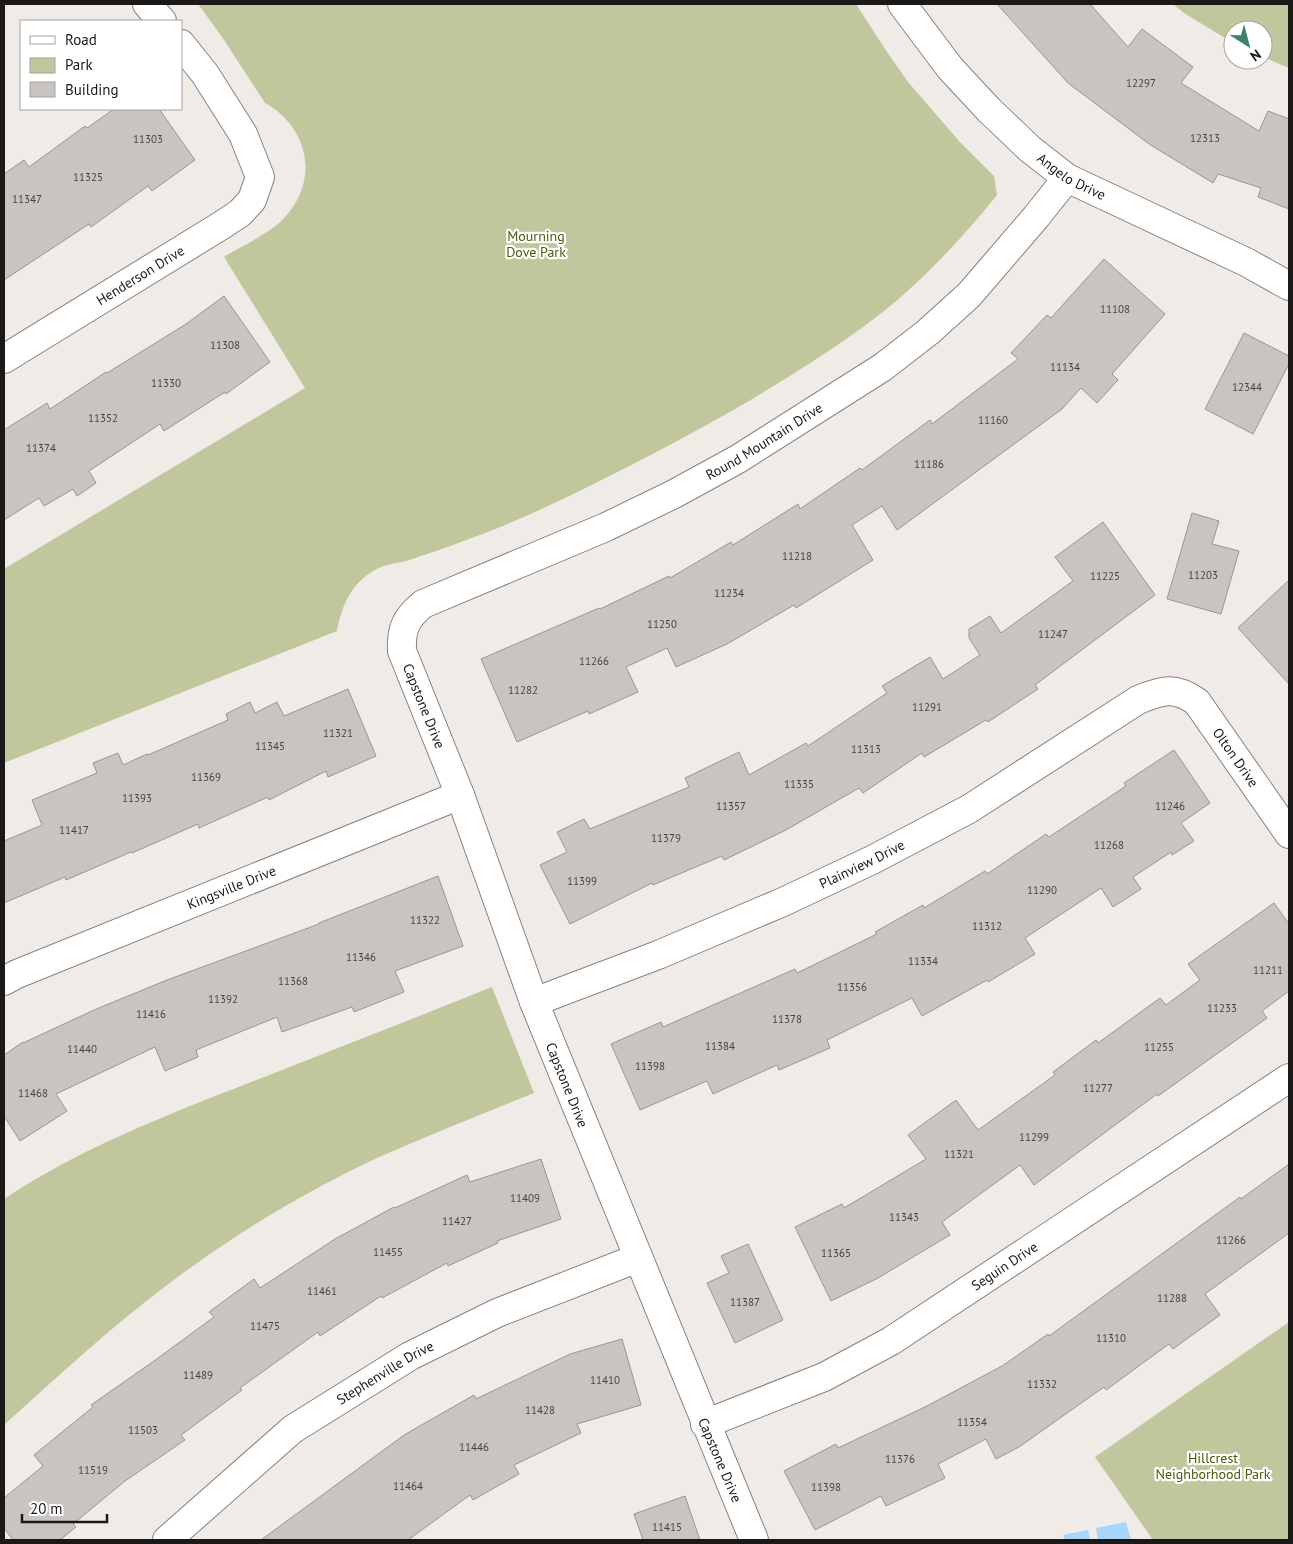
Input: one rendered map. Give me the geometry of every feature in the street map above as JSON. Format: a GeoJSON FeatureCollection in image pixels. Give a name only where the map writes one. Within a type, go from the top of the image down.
{"type":"FeatureCollection","features":[{"type":"Feature","properties":{"kind":"street"},"geometry":{"type":"LineString","coordinates":[[147,4],[161,20]]}},
{"type":"Feature","properties":{"kind":"street","name":"Angelo Drive"},"geometry":{"type":"LineString","coordinates":[[902,4],[950,68],[989,110],[1030,149],[1067,178],[1246,262],[1289,286]]}},
{"type":"Feature","properties":{"kind":"street","name":"Henderson Drive"},"geometry":{"type":"LineString","coordinates":[[4,359],[240,213],[252,200],[260,177],[243,134],[205,74],[182,45]]}},
{"type":"Feature","properties":{"kind":"street","name":"Round Mountain Drive"},"geometry":{"type":"LineString","coordinates":[[405,624],[409,617],[423,604],[606,527],[674,494],[738,459],[883,367],[928,332],[969,295],[1067,178]]}},
{"type":"Feature","properties":{"kind":"street","name":"Capstone Drive"},"geometry":{"type":"LineString","coordinates":[[405,624],[402,635],[402,651],[460,795],[534,1002],[754,1540]]}},
{"type":"Feature","properties":{"kind":"street","name":"Olton Drive"},"geometry":{"type":"LineString","coordinates":[[1173,690],[1197,702],[1289,834]]}},
{"type":"Feature","properties":{"kind":"street","name":"Plainview Drive"},"geometry":{"type":"LineString","coordinates":[[534,1002],[658,955],[782,902],[872,860],[969,810],[1138,700],[1155,693],[1173,690]]}},
{"type":"Feature","properties":{"kind":"street","name":"Kingsville Drive"},"geometry":{"type":"LineString","coordinates":[[4,981],[17,974],[460,795]]}},
{"type":"Feature","properties":{"kind":"street","name":"Seguin Drive"},"geometry":{"type":"LineString","coordinates":[[705,1424],[824,1377],[891,1341],[1289,1078]]}},
{"type":"Feature","properties":{"kind":"street","name":"Stephenville Drive"},"geometry":{"type":"LineString","coordinates":[[167,1540],[293,1429],[410,1356],[497,1313],[638,1258]]}},
{"type":"Feature","properties":{"kind":"green space","name":"Mourning Dove Park"},"geometry":{"type":"Polygon","coordinates":[[[198,4],[856,4],[908,82],[959,141],[994,176],[997,195],[940,260],[893,304],[824,354],[737,408],[647,457],[542,509],[461,542],[381,567],[371,572],[350,593],[342,611],[337,631],[4,763],[4,569],[305,388],[224,257],[265,234],[285,217],[296,202],[303,187],[304,155],[299,140],[291,126],[280,113],[265,103],[198,4]]]}},
{"type":"Feature","properties":{"kind":"green space"},"geometry":{"type":"Polygon","coordinates":[[[1173,4],[1289,4],[1289,68],[1273,61],[1273,20],[1223,20],[1223,37],[1173,4]]]}},
{"type":"Feature","properties":{"kind":"green space"},"geometry":{"type":"Polygon","coordinates":[[[492,987],[534,1093],[377,1158],[323,1185],[243,1232],[146,1301],[84,1353],[4,1425],[4,1199],[32,1181],[91,1149],[122,1135],[215,1096],[492,987]]]}},
{"type":"Feature","properties":{"kind":"green space","name":"Hillcrest Neighborhood Park"},"geometry":{"type":"Polygon","coordinates":[[[1289,1322],[1289,1540],[1153,1540],[1095,1457],[1289,1322]]]}},
{"type":"Feature","properties":{"kind":"water"},"geometry":{"type":"Polygon","coordinates":[[[1126,1522],[1131,1540],[1098,1540],[1096,1528],[1126,1522]]]}},
{"type":"Feature","properties":{"kind":"water"},"geometry":{"type":"Polygon","coordinates":[[[1088,1530],[1090,1540],[1065,1540],[1063,1535],[1088,1530]]]}},
{"type":"Feature","properties":{"kind":"building"},"geometry":{"type":"Polygon","coordinates":[[[997,4],[1090,4],[1128,47],[1142,29],[1193,67],[1181,83],[1259,131],[1268,111],[1289,119],[1289,209],[1258,197],[1261,188],[1218,174],[1213,183],[1149,144],[1068,83],[997,4]]]}},
{"type":"Feature","properties":{"kind":"building"},"geometry":{"type":"Polygon","coordinates":[[[113,110],[160,110],[195,160],[152,191],[148,186],[91,227],[89,224],[4,280],[4,174],[24,160],[29,167],[85,126],[87,128],[113,110]]]}},
{"type":"Feature","properties":{"kind":"building"},"geometry":{"type":"Polygon","coordinates":[[[1104,259],[1165,314],[1112,374],[1118,380],[1097,403],[1081,388],[1062,409],[897,530],[882,506],[852,525],[873,560],[796,608],[794,605],[727,644],[676,667],[667,648],[626,667],[638,692],[589,714],[588,711],[517,742],[481,659],[600,609],[669,576],[670,578],[731,542],[733,545],[798,504],[800,509],[860,468],[862,470],[930,420],[932,424],[1018,359],[1011,353],[1047,315],[1051,318],[1104,259]]]}},
{"type":"Feature","properties":{"kind":"building"},"geometry":{"type":"Polygon","coordinates":[[[224,296],[270,362],[226,394],[225,392],[164,431],[160,424],[89,471],[96,483],[77,496],[73,489],[44,506],[39,498],[4,520],[4,430],[47,403],[50,409],[106,372],[186,324],[224,296]]]}},
{"type":"Feature","properties":{"kind":"building"},"geometry":{"type":"Polygon","coordinates":[[[1244,333],[1289,356],[1289,364],[1253,434],[1205,409],[1244,333]]]}},
{"type":"Feature","properties":{"kind":"building"},"geometry":{"type":"Polygon","coordinates":[[[1192,513],[1219,521],[1212,544],[1239,551],[1221,614],[1167,599],[1192,513]]]}},
{"type":"Feature","properties":{"kind":"building"},"geometry":{"type":"Polygon","coordinates":[[[1103,522],[1155,595],[1035,685],[1038,689],[988,722],[986,720],[924,757],[922,753],[863,793],[859,788],[786,830],[724,860],[722,856],[653,885],[652,883],[570,924],[540,865],[567,852],[557,832],[584,819],[590,829],[689,787],[685,778],[739,752],[749,775],[806,743],[808,746],[887,693],[882,686],[930,657],[943,679],[980,655],[969,638],[969,629],[990,616],[1001,633],[1073,581],[1055,557],[1103,522]]]}},
{"type":"Feature","properties":{"kind":"building"},"geometry":{"type":"Polygon","coordinates":[[[1289,580],[1289,684],[1238,628],[1289,580]]]}},
{"type":"Feature","properties":{"kind":"building"},"geometry":{"type":"Polygon","coordinates":[[[348,689],[376,756],[328,777],[326,771],[269,800],[268,797],[199,828],[198,824],[66,880],[65,877],[4,903],[4,841],[42,825],[32,800],[97,773],[93,763],[118,753],[123,765],[228,720],[226,714],[250,702],[255,713],[277,702],[284,716],[348,689]]]}},
{"type":"Feature","properties":{"kind":"building"},"geometry":{"type":"Polygon","coordinates":[[[1174,750],[1210,803],[1181,823],[1194,841],[1172,855],[1171,852],[1133,877],[1141,889],[1113,907],[1101,888],[1025,938],[1035,954],[988,982],[987,980],[922,1016],[912,998],[827,1040],[830,1048],[779,1070],[777,1065],[713,1094],[707,1081],[640,1110],[611,1044],[661,1022],[663,1027],[795,969],[797,973],[877,934],[875,932],[923,905],[924,908],[985,871],[987,874],[1046,834],[1049,837],[1126,786],[1124,783],[1174,750]]]}},
{"type":"Feature","properties":{"kind":"building"},"geometry":{"type":"Polygon","coordinates":[[[438,876],[463,946],[395,971],[404,992],[354,1012],[352,1007],[282,1032],[277,1017],[196,1050],[198,1057],[165,1071],[155,1047],[56,1094],[67,1111],[20,1141],[4,1116],[4,1055],[23,1042],[167,980],[319,924],[438,876]]]}},
{"type":"Feature","properties":{"kind":"building"},"geometry":{"type":"Polygon","coordinates":[[[1274,903],[1289,924],[1289,991],[1262,1011],[1267,1018],[1158,1096],[1157,1094],[1034,1185],[1020,1165],[942,1222],[950,1235],[878,1278],[831,1301],[795,1227],[842,1204],[844,1208],[926,1159],[908,1135],[956,1100],[978,1130],[1055,1075],[1053,1072],[1096,1040],[1098,1043],[1160,998],[1166,1005],[1200,980],[1188,964],[1274,903]]]}},
{"type":"Feature","properties":{"kind":"building"},"geometry":{"type":"Polygon","coordinates":[[[541,1159],[561,1219],[497,1241],[498,1243],[448,1266],[447,1263],[382,1298],[381,1296],[320,1336],[318,1332],[240,1388],[242,1390],[181,1435],[185,1440],[125,1481],[73,1524],[76,1527],[60,1540],[13,1540],[4,1528],[4,1498],[43,1466],[34,1455],[93,1407],[91,1405],[214,1317],[209,1312],[254,1279],[260,1288],[335,1239],[394,1207],[467,1175],[470,1182],[541,1159]]]}},
{"type":"Feature","properties":{"kind":"building"},"geometry":{"type":"Polygon","coordinates":[[[1289,1164],[1289,1233],[1205,1294],[1220,1315],[1173,1349],[1169,1344],[1106,1390],[1104,1387],[1019,1447],[996,1459],[986,1439],[938,1464],[945,1478],[886,1506],[881,1496],[815,1530],[784,1471],[836,1444],[838,1448],[927,1406],[1002,1366],[1048,1334],[1049,1336],[1240,1197],[1241,1199],[1289,1164]]]}},
{"type":"Feature","properties":{"kind":"building"},"geometry":{"type":"Polygon","coordinates":[[[748,1244],[783,1320],[735,1343],[707,1283],[729,1273],[721,1256],[748,1244]]]}},
{"type":"Feature","properties":{"kind":"building"},"geometry":{"type":"Polygon","coordinates":[[[622,1339],[641,1405],[577,1424],[581,1433],[514,1465],[519,1474],[473,1500],[470,1495],[408,1540],[261,1540],[404,1435],[474,1395],[476,1399],[570,1354],[622,1339]]]}},
{"type":"Feature","properties":{"kind":"building"},"geometry":{"type":"Polygon","coordinates":[[[685,1496],[700,1540],[643,1540],[634,1514],[685,1496]]]}}]}
